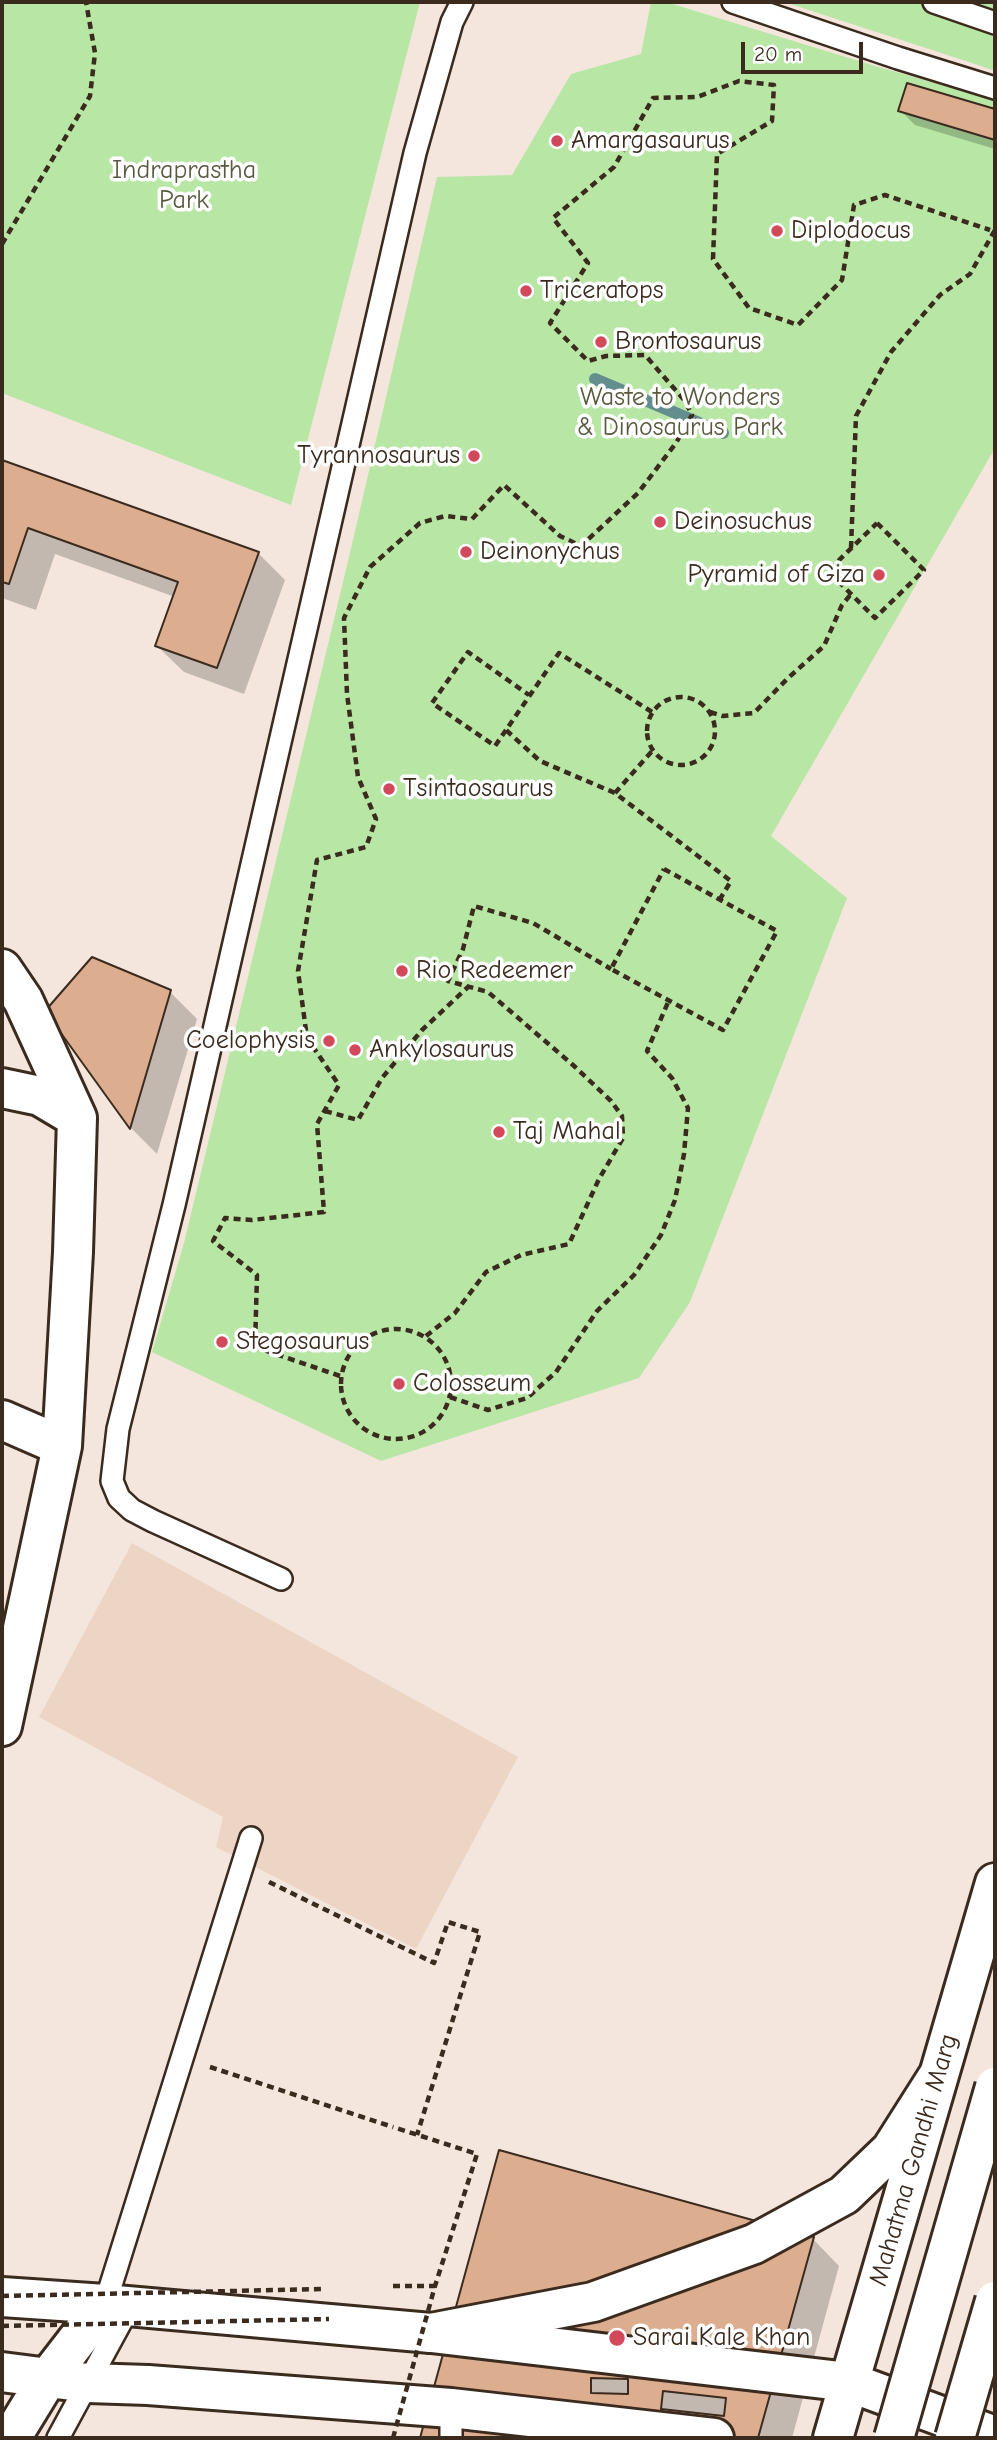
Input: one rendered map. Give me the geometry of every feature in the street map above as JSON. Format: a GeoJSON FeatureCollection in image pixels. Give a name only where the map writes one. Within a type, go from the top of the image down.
{"type":"FeatureCollection","features":[{"type":"Feature","properties":{"kind":"main road"},"geometry":{"type":"LineString","coordinates":[[2,969],[23,1000],[76,1118],[73,1252],[62,1446],[4,1709]]}},
{"type":"Feature","properties":{"kind":"main road"},"geometry":{"type":"LineString","coordinates":[[2,1088],[40,1097],[76,1118]]}},
{"type":"Feature","properties":{"kind":"main road"},"geometry":{"type":"LineString","coordinates":[[2,1420],[62,1446]]}},
{"type":"Feature","properties":{"kind":"main road","name":"Mahatma Gandhi Marg"},"geometry":{"type":"LineString","coordinates":[[833,2438],[995,1883]]}},
{"type":"Feature","properties":{"kind":"main road"},"geometry":{"type":"LineString","coordinates":[[431,2333],[593,2302],[754,2244],[844,2195],[891,2150],[939,2076]]}},
{"type":"Feature","properties":{"kind":"main road"},"geometry":{"type":"LineString","coordinates":[[894,2438],[995,2087]]}},
{"type":"Feature","properties":{"kind":"main road"},"geometry":{"type":"LineString","coordinates":[[2,2297],[431,2333],[849,2382],[995,2436]]}},
{"type":"Feature","properties":{"kind":"main road"},"geometry":{"type":"LineString","coordinates":[[955,2438],[995,2301]]}},
{"type":"Feature","properties":{"kind":"main road"},"geometry":{"type":"LineString","coordinates":[[12,2438],[47,2379],[117,2305]]}},
{"type":"Feature","properties":{"kind":"main road"},"geometry":{"type":"LineString","coordinates":[[2,2372],[88,2383],[148,2385],[451,2423],[713,2438]]}},
{"type":"Feature","properties":{"kind":"lane"},"geometry":{"type":"LineString","coordinates":[[281,1578],[132,1510],[119,1498],[112,1481],[118,1429],[174,1205],[415,153],[452,22],[462,2]]}},
{"type":"Feature","properties":{"kind":"lane"},"geometry":{"type":"LineString","coordinates":[[733,2],[995,88]]}},
{"type":"Feature","properties":{"kind":"lane"},"geometry":{"type":"LineString","coordinates":[[934,2],[995,23]]}},
{"type":"Feature","properties":{"kind":"lane"},"geometry":{"type":"LineString","coordinates":[[58,2438],[88,2383],[117,2305],[183,2058],[251,1838]]}},
{"type":"Feature","properties":{"kind":"path"},"geometry":{"type":"LineString","coordinates":[[2,244],[90,96],[95,53],[86,2]]}},
{"type":"Feature","properties":{"kind":"path"},"geometry":{"type":"LineString","coordinates":[[340,1376],[255,1347],[257,1275],[213,1241],[225,1218],[253,1220],[324,1212],[317,1124],[339,1085],[307,1038],[298,971],[317,860],[366,847],[376,819],[358,777],[347,694],[344,618],[370,567],[420,523],[445,516],[472,519],[504,485],[560,536],[581,546],[638,493],[676,443],[692,415],[685,401],[645,355],[606,356],[588,361],[550,324],[588,263],[553,218],[614,167],[653,98],[698,97],[739,81],[774,85],[772,121],[717,154],[713,259],[749,308],[798,325],[842,280],[854,205],[885,195],[992,230],[970,274],[940,295],[891,352],[856,416],[851,548]]}},
{"type":"Feature","properties":{"kind":"path"},"geometry":{"type":"LineString","coordinates":[[877,523],[924,570],[875,618],[828,571],[851,548],[877,523]]}},
{"type":"Feature","properties":{"kind":"path"},"geometry":{"type":"LineString","coordinates":[[710,712],[723,716],[754,713],[824,646],[842,605],[851,594]]}},
{"type":"Feature","properties":{"kind":"path"},"geometry":{"type":"LineString","coordinates":[[530,695],[468,652],[432,704],[495,747],[559,653],[652,712]]}},
{"type":"Feature","properties":{"kind":"path"},"geometry":{"type":"LineString","coordinates":[[674,697],[688,697],[700,702],[710,712],[715,724],[715,738],[709,750],[700,759],[688,764],[662,760],[653,750],[648,738],[648,724],[652,712],[662,702],[674,697]]}},
{"type":"Feature","properties":{"kind":"path"},"geometry":{"type":"LineString","coordinates":[[506,730],[540,761],[615,793],[731,881],[720,900]]}},
{"type":"Feature","properties":{"kind":"path"},"geometry":{"type":"LineString","coordinates":[[615,793],[653,750]]}},
{"type":"Feature","properties":{"kind":"path"},"geometry":{"type":"LineString","coordinates":[[426,1336],[455,1313],[486,1272],[521,1255],[569,1244],[599,1179],[623,1138],[622,1116],[611,1101],[488,992],[448,981],[463,949],[474,906],[533,923],[611,969],[723,1030],[777,931],[664,869],[611,969]]}},
{"type":"Feature","properties":{"kind":"path"},"geometry":{"type":"LineString","coordinates":[[325,1111],[358,1120],[382,1078],[422,1030],[469,986]]}},
{"type":"Feature","properties":{"kind":"path"},"geometry":{"type":"LineString","coordinates":[[450,1397],[488,1410],[527,1398],[556,1372],[597,1311],[635,1275],[661,1235],[677,1188],[684,1154],[688,1108],[672,1078],[647,1051],[669,1000]]}},
{"type":"Feature","properties":{"kind":"path"},"geometry":{"type":"LineString","coordinates":[[390,1328],[426,1336],[448,1363],[450,1397],[434,1426],[402,1440],[369,1433],[345,1409],[340,1376],[356,1343],[390,1328]]}},
{"type":"Feature","properties":{"kind":"path"},"geometry":{"type":"LineString","coordinates":[[241,1868],[434,1963],[448,1922],[480,1932],[417,2135]]}},
{"type":"Feature","properties":{"kind":"path"},"geometry":{"type":"LineString","coordinates":[[183,2058],[477,2154],[435,2286],[393,2438]]}},
{"type":"Feature","properties":{"kind":"path"},"geometry":{"type":"LineString","coordinates":[[2,2297],[323,2289]]}},
{"type":"Feature","properties":{"kind":"path"},"geometry":{"type":"LineString","coordinates":[[2,2326],[329,2319]]}},
{"type":"Feature","properties":{"kind":"shaded area"},"geometry":{"type":"Polygon","coordinates":[[[132,1543],[518,1757],[416,1949],[216,1847],[223,1817],[39,1717],[132,1543]]]}},
{"type":"Feature","properties":{"kind":"green space","name":"Indraprastha Park"},"geometry":{"type":"Polygon","coordinates":[[[2,2],[420,2],[291,505],[2,393],[2,2]]]}},
{"type":"Feature","properties":{"kind":"green space","name":"Waste to Wonders & Dinosaurus Park"},"geometry":{"type":"Polygon","coordinates":[[[651,2],[666,2],[995,100],[995,448],[771,836],[847,898],[690,1302],[639,1378],[381,1461],[152,1352],[184,1243],[349,557],[437,177],[512,175],[571,74],[641,54],[651,2]]]}},
{"type":"Feature","properties":{"kind":"green space"},"geometry":{"type":"Polygon","coordinates":[[[784,2],[995,2],[995,71],[972,63],[784,2]]]}},
{"type":"Feature","properties":{"kind":"building"},"geometry":{"type":"Polygon","coordinates":[[[907,83],[995,109],[995,140],[898,111],[907,83]]]}},
{"type":"Feature","properties":{"kind":"building"},"geometry":{"type":"Polygon","coordinates":[[[2,460],[259,552],[217,668],[155,646],[178,582],[28,528],[9,584],[2,582],[2,460]]]}},
{"type":"Feature","properties":{"kind":"building"},"geometry":{"type":"Polygon","coordinates":[[[92,957],[171,990],[130,1129],[45,1011],[92,957]]]}},
{"type":"Feature","properties":{"kind":"building","name":"Sarai Kale Khan"},"geometry":{"type":"Polygon","coordinates":[[[499,2150],[814,2237],[758,2438],[420,2438],[499,2150]]]}},
{"type":"Feature","properties":{"kind":"building"},"geometry":{"type":"Polygon","coordinates":[[[591,2378],[628,2379],[628,2394],[591,2393],[591,2378]]]}},
{"type":"Feature","properties":{"kind":"building"},"geometry":{"type":"Polygon","coordinates":[[[663,2391],[726,2398],[724,2416],[661,2409],[663,2391]]]}},
{"type":"Feature","properties":{"kind":"waterway"},"geometry":{"type":"LineString","coordinates":[[595,379],[723,433]]}},
{"type":"Feature","properties":{"kind":"place","name":"Amargasaurus"},"geometry":{"type":"Point","coordinates":[557,141]}},
{"type":"Feature","properties":{"kind":"place","name":"Diplodocus"},"geometry":{"type":"Point","coordinates":[777,231]}},
{"type":"Feature","properties":{"kind":"place","name":"Triceratops"},"geometry":{"type":"Point","coordinates":[526,291]}},
{"type":"Feature","properties":{"kind":"place","name":"Brontosaurus"},"geometry":{"type":"Point","coordinates":[601,342]}},
{"type":"Feature","properties":{"kind":"place","name":"Tyrannosaurus"},"geometry":{"type":"Point","coordinates":[474,456]}},
{"type":"Feature","properties":{"kind":"place","name":"Deinosuchus"},"geometry":{"type":"Point","coordinates":[660,522]}},
{"type":"Feature","properties":{"kind":"place","name":"Deinonychus"},"geometry":{"type":"Point","coordinates":[466,552]}},
{"type":"Feature","properties":{"kind":"place","name":"Pyramid of Giza"},"geometry":{"type":"Point","coordinates":[879,575]}},
{"type":"Feature","properties":{"kind":"place","name":"Tsintaosaurus"},"geometry":{"type":"Point","coordinates":[389,789]}},
{"type":"Feature","properties":{"kind":"place","name":"Rio Redeemer"},"geometry":{"type":"Point","coordinates":[402,971]}},
{"type":"Feature","properties":{"kind":"place","name":"Coelophysis"},"geometry":{"type":"Point","coordinates":[329,1041]}},
{"type":"Feature","properties":{"kind":"place","name":"Ankylosaurus"},"geometry":{"type":"Point","coordinates":[355,1050]}},
{"type":"Feature","properties":{"kind":"place","name":"Taj Mahal"},"geometry":{"type":"Point","coordinates":[499,1132]}},
{"type":"Feature","properties":{"kind":"place","name":"Stegosaurus"},"geometry":{"type":"Point","coordinates":[222,1342]}},
{"type":"Feature","properties":{"kind":"place","name":"Colosseum"},"geometry":{"type":"Point","coordinates":[399,1384]}},
{"type":"Feature","properties":{"kind":"place","name":"Sarai Kale Khan"},"geometry":{"type":"Point","coordinates":[617,2338]}}]}
